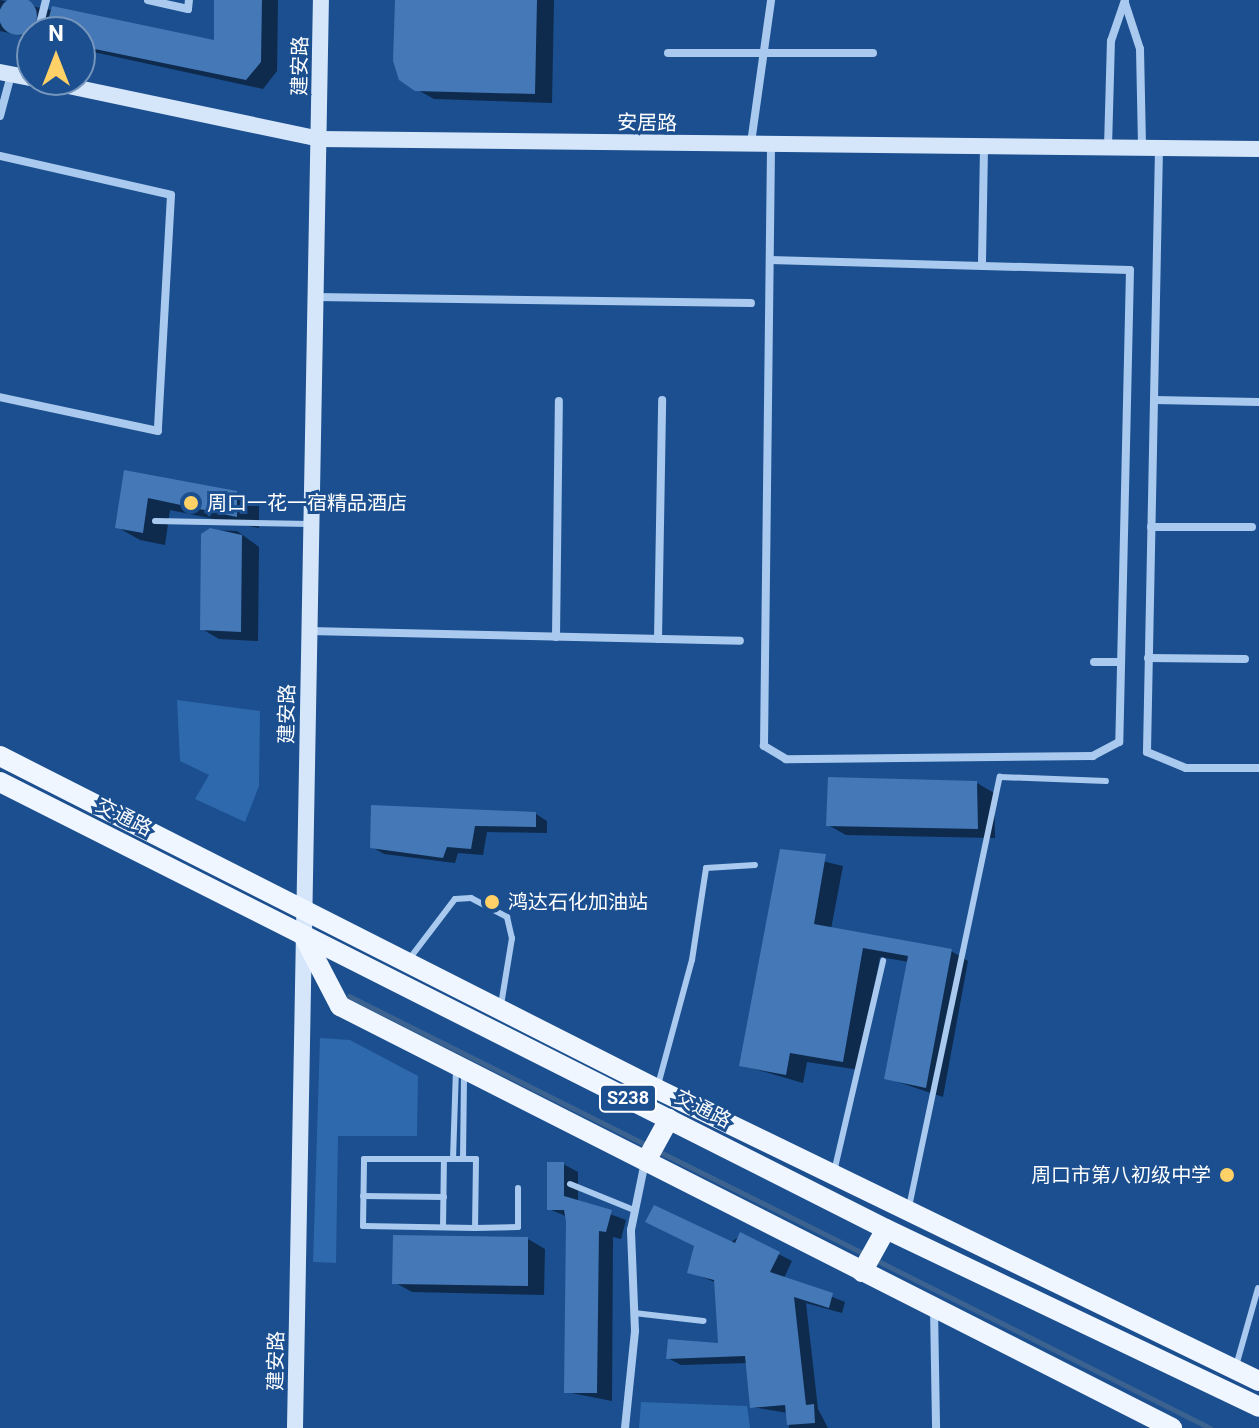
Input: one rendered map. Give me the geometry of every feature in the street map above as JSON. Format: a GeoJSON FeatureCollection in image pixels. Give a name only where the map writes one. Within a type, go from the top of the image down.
{"type":"FeatureCollection","features":[{"type":"Feature","properties":{"kind":"main road","name":"交通路"},"geometry":{"type":"LineString","coordinates":[[0,756],[657,1089],[1259,1381]]}},
{"type":"Feature","properties":{"kind":"main road","name":"交通路"},"geometry":{"type":"LineString","coordinates":[[0,782],[886,1229],[1259,1407]]}},
{"type":"Feature","properties":{"kind":"main road"},"geometry":{"type":"LineString","coordinates":[[303,935],[340,1006],[1172,1428]]}},
{"type":"Feature","properties":{"kind":"main road"},"geometry":{"type":"LineString","coordinates":[[646,1161],[669,1119]]}},
{"type":"Feature","properties":{"kind":"main road"},"geometry":{"type":"LineString","coordinates":[[862,1272],[886,1229]]}},
{"type":"Feature","properties":{"kind":"street"},"geometry":{"type":"LineString","coordinates":[[148,0],[188,9],[189,0]]}},
{"type":"Feature","properties":{"kind":"street","name":"建安路"},"geometry":{"type":"LineString","coordinates":[[295,1428],[321,0]]}},
{"type":"Feature","properties":{"kind":"street"},"geometry":{"type":"LineString","coordinates":[[751,144],[771,0]]}},
{"type":"Feature","properties":{"kind":"street"},"geometry":{"type":"LineString","coordinates":[[1108,147],[1111,41],[1125,1]]}},
{"type":"Feature","properties":{"kind":"street"},"geometry":{"type":"LineString","coordinates":[[1125,1],[1140,49],[1142,148]]}},
{"type":"Feature","properties":{"kind":"street"},"geometry":{"type":"LineString","coordinates":[[668,53],[873,53]]}},
{"type":"Feature","properties":{"kind":"street"},"geometry":{"type":"LineString","coordinates":[[0,116],[16,87]]}},
{"type":"Feature","properties":{"kind":"street","name":"安居路"},"geometry":{"type":"LineString","coordinates":[[96,92],[319,139],[1259,149]]}},
{"type":"Feature","properties":{"kind":"street"},"geometry":{"type":"LineString","coordinates":[[770,260],[982,262],[1130,270],[1119,742],[1093,756],[786,759],[764,746],[771,144]]}},
{"type":"Feature","properties":{"kind":"street"},"geometry":{"type":"LineString","coordinates":[[982,262],[984,146]]}},
{"type":"Feature","properties":{"kind":"street"},"geometry":{"type":"LineString","coordinates":[[1159,148],[1147,752],[1186,768],[1259,768]]}},
{"type":"Feature","properties":{"kind":"street"},"geometry":{"type":"LineString","coordinates":[[0,156],[171,195],[158,431],[0,397]]}},
{"type":"Feature","properties":{"kind":"street"},"geometry":{"type":"LineString","coordinates":[[315,297],[751,303]]}},
{"type":"Feature","properties":{"kind":"street"},"geometry":{"type":"LineString","coordinates":[[658,639],[662,400]]}},
{"type":"Feature","properties":{"kind":"street"},"geometry":{"type":"LineString","coordinates":[[1154,400],[1258,402]]}},
{"type":"Feature","properties":{"kind":"street"},"geometry":{"type":"LineString","coordinates":[[556,637],[559,401]]}},
{"type":"Feature","properties":{"kind":"street"},"geometry":{"type":"LineString","coordinates":[[1151,527],[1252,527]]}},
{"type":"Feature","properties":{"kind":"street"},"geometry":{"type":"LineString","coordinates":[[308,631],[740,641]]}},
{"type":"Feature","properties":{"kind":"street"},"geometry":{"type":"LineString","coordinates":[[1148,658],[1245,659]]}},
{"type":"Feature","properties":{"kind":"street"},"geometry":{"type":"LineString","coordinates":[[1094,662],[1121,662]]}},
{"type":"Feature","properties":{"kind":"street"},"geometry":{"type":"LineString","coordinates":[[625,1428],[634,1313],[634,1210],[646,1161]]}},
{"type":"Feature","properties":{"kind":"street"},"geometry":{"type":"LineString","coordinates":[[934,1308],[936,1428]]}},
{"type":"Feature","properties":{"kind":"lane"},"geometry":{"type":"LineString","coordinates":[[155,521],[310,524]]}},
{"type":"Feature","properties":{"kind":"lane"},"geometry":{"type":"LineString","coordinates":[[908,1210],[1000,777],[1106,781]]}},
{"type":"Feature","properties":{"kind":"lane"},"geometry":{"type":"LineString","coordinates":[[657,1089],[692,960],[706,868],[755,865]]}},
{"type":"Feature","properties":{"kind":"lane"},"geometry":{"type":"LineString","coordinates":[[407,962],[455,899],[471,898],[507,917],[512,938],[501,1009]]}},
{"type":"Feature","properties":{"kind":"lane"},"geometry":{"type":"LineString","coordinates":[[833,1174],[883,961]]}},
{"type":"Feature","properties":{"kind":"lane"},"geometry":{"type":"LineString","coordinates":[[453,1159],[460,1067]]}},
{"type":"Feature","properties":{"kind":"lane"},"geometry":{"type":"LineString","coordinates":[[460,1067],[463,1159]]}},
{"type":"Feature","properties":{"kind":"lane"},"geometry":{"type":"LineString","coordinates":[[475,1228],[476,1159],[364,1159],[363,1226],[475,1228],[518,1227],[518,1188]]}},
{"type":"Feature","properties":{"kind":"lane"},"geometry":{"type":"LineString","coordinates":[[443,1227],[444,1159]]}},
{"type":"Feature","properties":{"kind":"lane"},"geometry":{"type":"LineString","coordinates":[[570,1184],[634,1210]]}},
{"type":"Feature","properties":{"kind":"lane"},"geometry":{"type":"LineString","coordinates":[[363,1196],[444,1197]]}},
{"type":"Feature","properties":{"kind":"lane"},"geometry":{"type":"LineString","coordinates":[[1235,1369],[1258,1288]]}},
{"type":"Feature","properties":{"kind":"lane"},"geometry":{"type":"LineString","coordinates":[[634,1313],[704,1321]]}},
{"type":"Feature","properties":{"kind":"shaded area"},"geometry":{"type":"Polygon","coordinates":[[[177,700],[260,711],[259,786],[245,822],[195,799],[209,775],[180,761],[177,700]]]}},
{"type":"Feature","properties":{"kind":"shaded area"},"geometry":{"type":"Polygon","coordinates":[[[320,1038],[350,1040],[418,1076],[417,1136],[338,1136],[336,1263],[313,1262],[320,1038]]]}},
{"type":"Feature","properties":{"kind":"shaded area"},"geometry":{"type":"Polygon","coordinates":[[[641,1402],[747,1406],[750,1428],[639,1428],[641,1402]]]}},
{"type":"Feature","properties":{"kind":"building"},"geometry":{"type":"Polygon","coordinates":[[[11,-1],[25,-1],[35,9],[37,16],[16,16],[16,34],[1,23],[1,9],[11,-1]]]}},
{"type":"Feature","properties":{"kind":"building"},"geometry":{"type":"Polygon","coordinates":[[[214,0],[262,0],[261,62],[246,80],[96,49],[96,16],[49,16],[52,6],[214,40],[214,0]]]}},
{"type":"Feature","properties":{"kind":"building"},"geometry":{"type":"Polygon","coordinates":[[[395,0],[537,0],[535,94],[415,91],[399,80],[393,61],[395,0]]]}},
{"type":"Feature","properties":{"kind":"building","name":"周口一花一宿精品酒店"},"geometry":{"type":"Polygon","coordinates":[[[124,470],[237,491],[237,517],[148,498],[143,533],[115,528],[124,470]]]}},
{"type":"Feature","properties":{"kind":"building"},"geometry":{"type":"Polygon","coordinates":[[[210,528],[242,535],[241,632],[200,630],[201,534],[210,528]]]}},
{"type":"Feature","properties":{"kind":"building"},"geometry":{"type":"Polygon","coordinates":[[[828,777],[977,781],[978,829],[826,826],[828,777]]]}},
{"type":"Feature","properties":{"kind":"building"},"geometry":{"type":"Polygon","coordinates":[[[371,805],[536,812],[536,827],[475,826],[471,849],[447,847],[443,858],[370,848],[371,805]]]}},
{"type":"Feature","properties":{"kind":"building"},"geometry":{"type":"Polygon","coordinates":[[[780,849],[826,854],[814,924],[952,949],[926,1088],[884,1079],[908,956],[863,948],[843,1062],[790,1053],[786,1075],[739,1066],[780,849]]]}},
{"type":"Feature","properties":{"kind":"building"},"geometry":{"type":"Polygon","coordinates":[[[547,1162],[564,1162],[564,1196],[612,1210],[606,1232],[599,1231],[597,1393],[564,1393],[566,1221],[564,1210],[547,1210],[547,1162]]]}},
{"type":"Feature","properties":{"kind":"building"},"geometry":{"type":"Polygon","coordinates":[[[654,1205],[735,1243],[740,1232],[780,1252],[770,1272],[833,1293],[829,1308],[794,1297],[806,1405],[814,1404],[815,1423],[787,1425],[785,1405],[750,1408],[745,1356],[666,1359],[668,1339],[718,1343],[714,1280],[687,1273],[694,1246],[645,1222],[654,1205]]]}},
{"type":"Feature","properties":{"kind":"building"},"geometry":{"type":"Polygon","coordinates":[[[393,1235],[528,1237],[528,1286],[392,1284],[393,1235]]]}},
{"type":"Feature","properties":{"kind":"waterway"},"geometry":{"type":"LineString","coordinates":[[349,996],[649,1146]]}},
{"type":"Feature","properties":{"kind":"waterway"},"geometry":{"type":"LineString","coordinates":[[658,1151],[867,1255]]}},
{"type":"Feature","properties":{"kind":"waterway"},"geometry":{"type":"LineString","coordinates":[[876,1260],[1210,1428]]}},
{"type":"Feature","properties":{"kind":"place","name":"周口一花一宿精品酒店"},"geometry":{"type":"Point","coordinates":[191,503]}},
{"type":"Feature","properties":{"kind":"place","name":"鸿达石化加油站"},"geometry":{"type":"Point","coordinates":[492,902]}},
{"type":"Feature","properties":{"kind":"place","name":"周口市第八初级中学"},"geometry":{"type":"Point","coordinates":[1227,1175]}}]}
